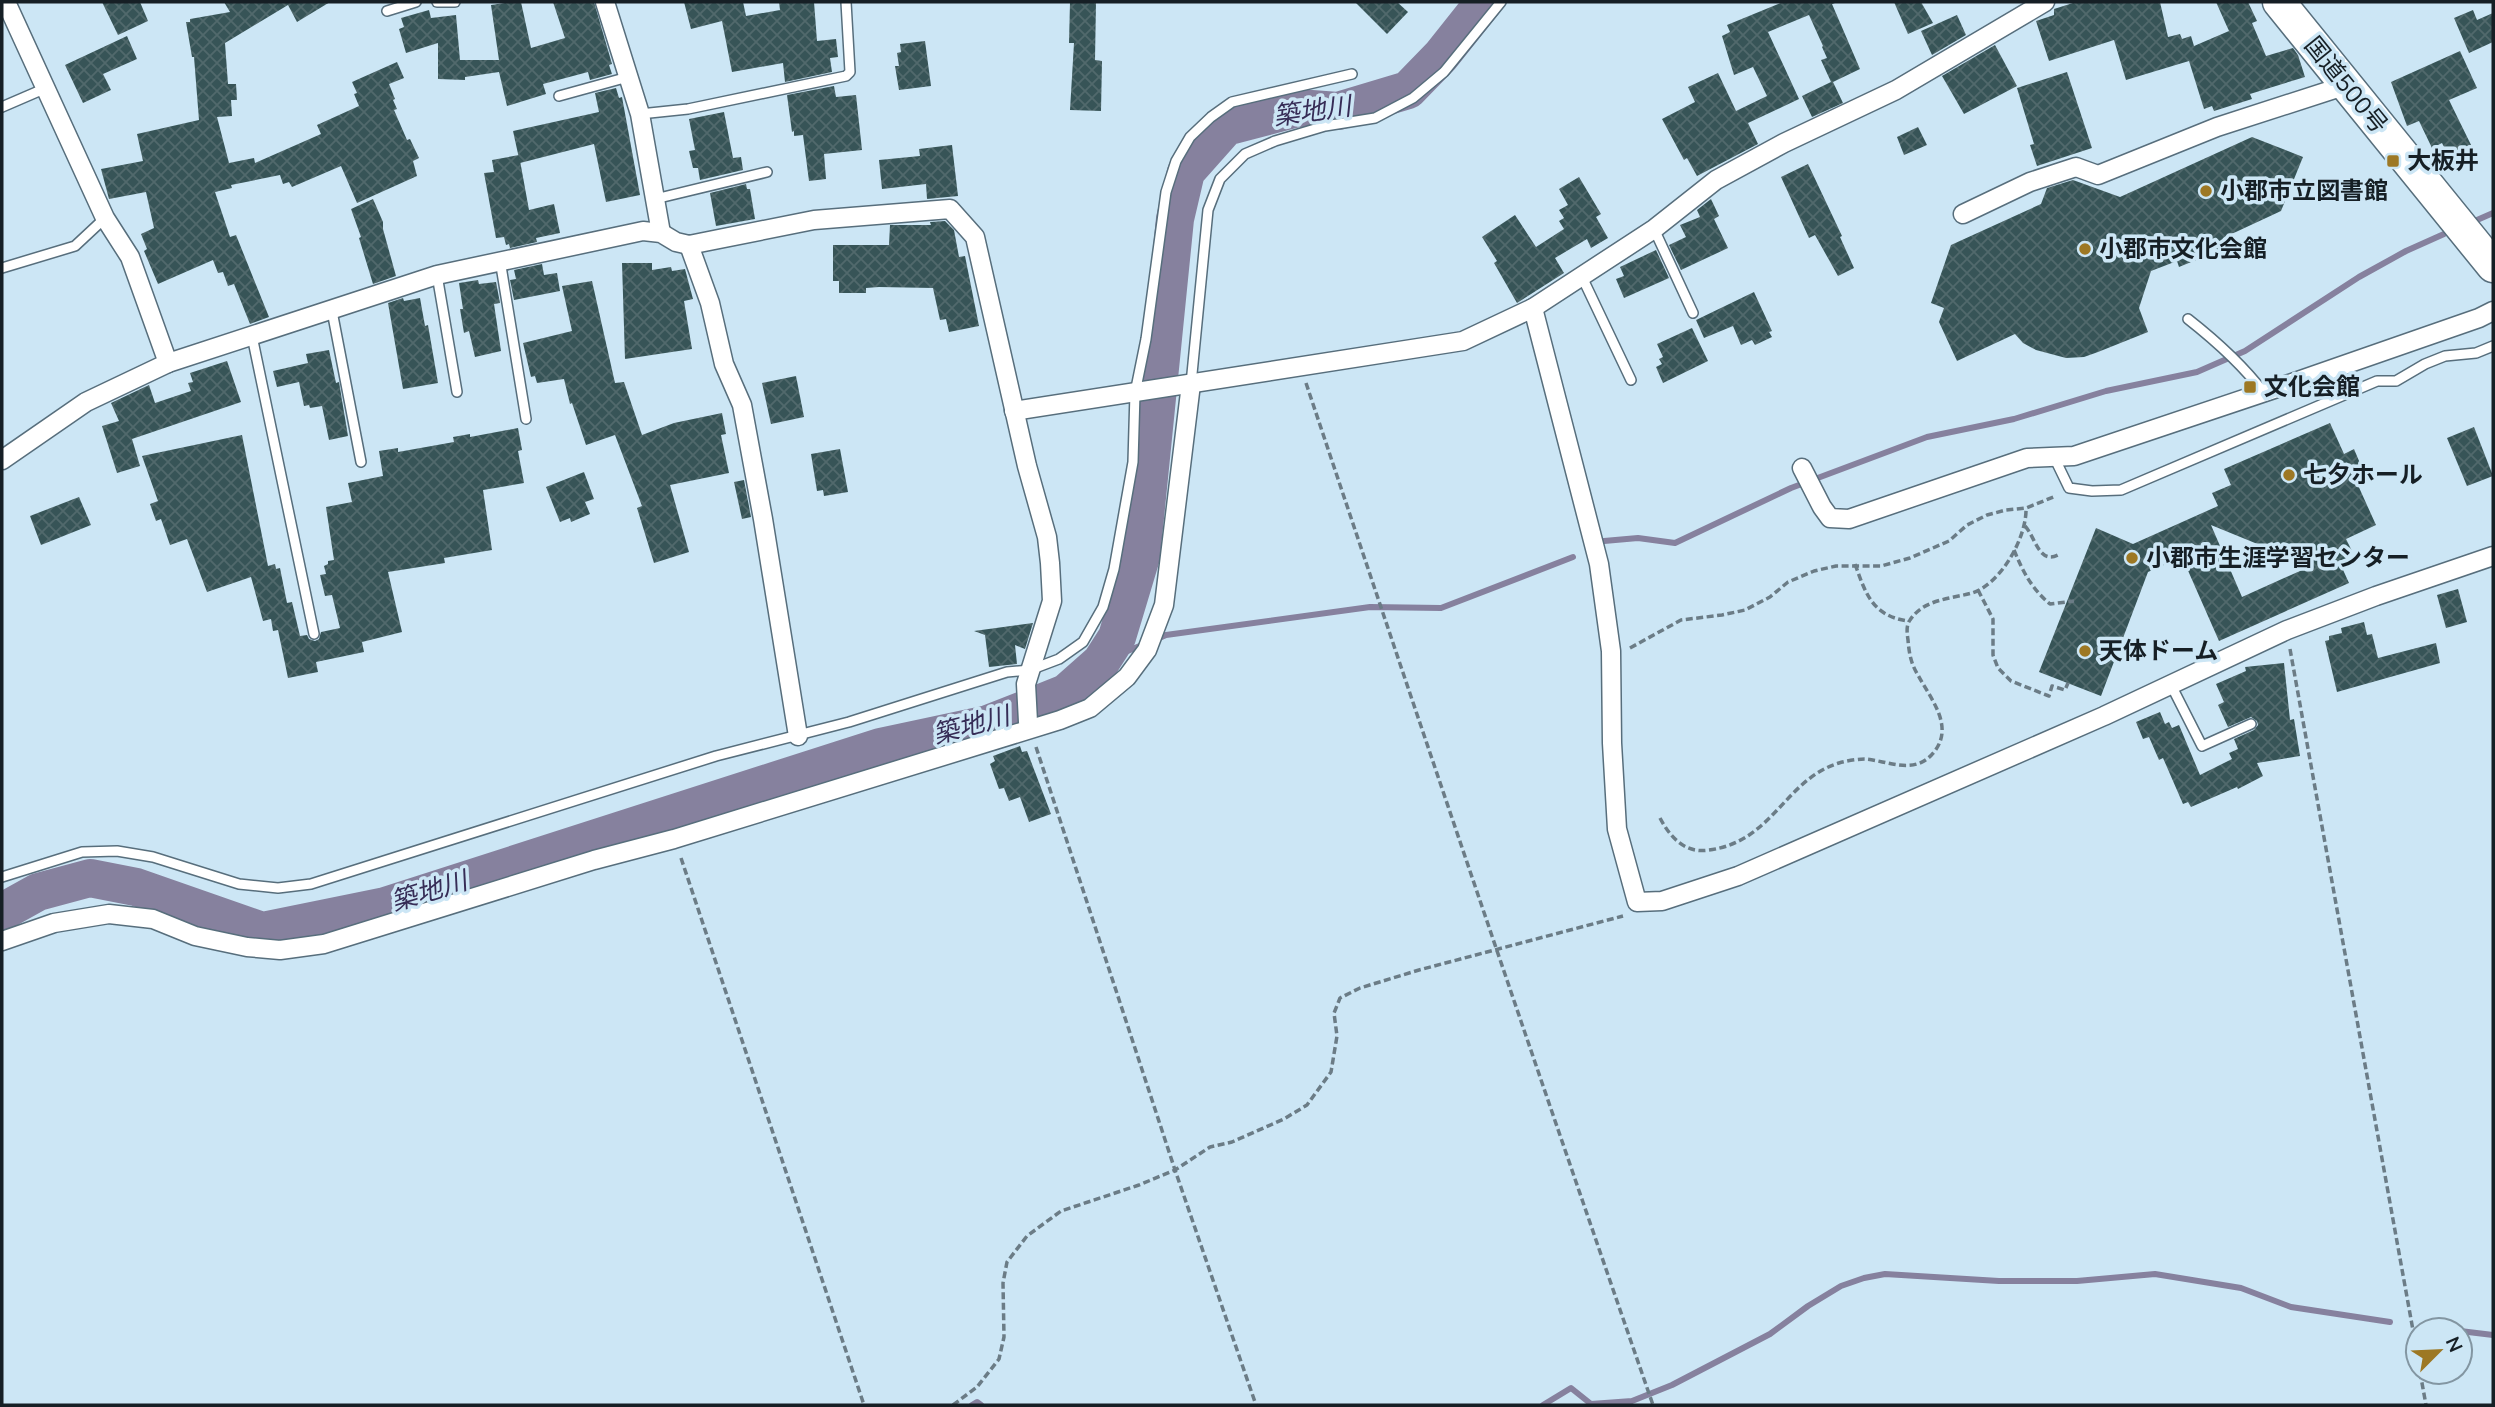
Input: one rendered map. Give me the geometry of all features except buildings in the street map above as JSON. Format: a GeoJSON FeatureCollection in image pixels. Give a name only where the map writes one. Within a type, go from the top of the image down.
{"type":"FeatureCollection","features":[{"type":"Feature","properties":{"kind":"highway","name":"国道500号"},"geometry":{"type":"LineString","coordinates":[[2279,2],[2493,266]]}},
{"type":"Feature","properties":{"kind":"street"},"geometry":{"type":"LineString","coordinates":[[6,2],[105,218],[130,257],[168,363]]}},
{"type":"Feature","properties":{"kind":"street"},"geometry":{"type":"LineString","coordinates":[[605,2],[640,114],[661,233]]}},
{"type":"Feature","properties":{"kind":"street"},"geometry":{"type":"LineString","coordinates":[[1014,411],[1463,341],[1533,308],[1582,277],[1654,229],[1716,180],[1784,143],[1896,90],[2045,2]]}},
{"type":"Feature","properties":{"kind":"street"},"geometry":{"type":"LineString","coordinates":[[1963,214],[2030,182],[2076,167],[2098,175],[2217,127],[2347,85]]}},
{"type":"Feature","properties":{"kind":"street"},"geometry":{"type":"LineString","coordinates":[[2,460],[86,402],[168,363],[437,275],[643,231],[661,233],[676,242],[690,245],[814,220],[950,209],[975,237],[1051,563],[1052,601],[1028,677],[1029,725]]}},
{"type":"Feature","properties":{"kind":"street"},"geometry":{"type":"LineString","coordinates":[[690,245],[710,303],[724,364],[741,405],[763,519],[798,736]]}},
{"type":"Feature","properties":{"kind":"street"},"geometry":{"type":"LineString","coordinates":[[1533,308],[1599,564],[1611,651],[1617,829],[1637,902],[1661,901],[1738,876],[2171,685],[2287,630],[2493,556]]}},
{"type":"Feature","properties":{"kind":"street"},"geometry":{"type":"LineString","coordinates":[[1802,468],[1830,518],[1849,519],[2027,458],[2074,456],[2264,393],[2466,323],[2493,311]]}},
{"type":"Feature","properties":{"kind":"street"},"geometry":{"type":"LineString","coordinates":[[2,941],[54,923],[109,914],[153,919],[195,936],[247,947],[280,950],[324,944],[594,860],[674,839],[1029,725],[1060,720],[1090,708],[1127,677],[1147,650],[1164,606],[1188,385]]}},
{"type":"Feature","properties":{"kind":"lane"},"geometry":{"type":"LineString","coordinates":[[387,11],[416,2]]}},
{"type":"Feature","properties":{"kind":"lane"},"geometry":{"type":"LineString","coordinates":[[437,2],[455,2]]}},
{"type":"Feature","properties":{"kind":"lane"},"geometry":{"type":"LineString","coordinates":[[640,114],[688,109],[846,76],[850,72],[846,2]]}},
{"type":"Feature","properties":{"kind":"lane"},"geometry":{"type":"LineString","coordinates":[[1188,385],[1208,210],[1220,179],[1245,155],[1275,141],[1325,126],[1375,118],[1413,98],[1444,72],[1501,2]]}},
{"type":"Feature","properties":{"kind":"lane"},"geometry":{"type":"LineString","coordinates":[[2,877],[82,852],[117,851],[153,857],[239,884],[278,888],[311,884],[463,835],[549,811],[716,756],[798,736],[1007,672],[1028,677],[1059,659],[1083,642],[1103,607],[1114,569],[1133,462],[1137,393],[1166,192],[1177,161],[1190,137],[1210,117],[1232,102],[1353,74]]}},
{"type":"Feature","properties":{"kind":"lane"},"geometry":{"type":"LineString","coordinates":[[559,96],[628,77]]}},
{"type":"Feature","properties":{"kind":"lane"},"geometry":{"type":"LineString","coordinates":[[2,107],[46,88]]}},
{"type":"Feature","properties":{"kind":"lane"},"geometry":{"type":"LineString","coordinates":[[655,199],[767,172]]}},
{"type":"Feature","properties":{"kind":"lane"},"geometry":{"type":"LineString","coordinates":[[2,268],[75,246],[105,218]]}},
{"type":"Feature","properties":{"kind":"lane"},"geometry":{"type":"LineString","coordinates":[[1654,229],[1693,313]]}},
{"type":"Feature","properties":{"kind":"lane"},"geometry":{"type":"LineString","coordinates":[[500,260],[526,419]]}},
{"type":"Feature","properties":{"kind":"lane"},"geometry":{"type":"LineString","coordinates":[[437,275],[457,392]]}},
{"type":"Feature","properties":{"kind":"lane"},"geometry":{"type":"LineString","coordinates":[[1582,277],[1630,380]]}},
{"type":"Feature","properties":{"kind":"lane"},"geometry":{"type":"LineString","coordinates":[[332,311],[361,462]]}},
{"type":"Feature","properties":{"kind":"lane"},"geometry":{"type":"LineString","coordinates":[[2188,319],[2221,345],[2249,373],[2264,393]]}},
{"type":"Feature","properties":{"kind":"lane"},"geometry":{"type":"LineString","coordinates":[[252,336],[314,634]]}},
{"type":"Feature","properties":{"kind":"lane"},"geometry":{"type":"LineString","coordinates":[[2054,457],[2069,488],[2092,491],[2121,490],[2377,380],[2396,381],[2445,356],[2476,353],[2493,346]]}},
{"type":"Feature","properties":{"kind":"lane"},"geometry":{"type":"LineString","coordinates":[[2171,685],[2202,746],[2251,724]]}},
{"type":"Feature","properties":{"kind":"path"},"geometry":{"type":"LineString","coordinates":[[1301,368],[1653,1405]]}},
{"type":"Feature","properties":{"kind":"path"},"geometry":{"type":"LineString","coordinates":[[1611,651],[1624,650],[1681,620],[1745,610],[1770,597],[1788,582],[1814,571],[1855,564],[1881,566],[1910,558],[1949,541],[1966,526],[1987,515],[2046,502],[2069,488]]}},
{"type":"Feature","properties":{"kind":"path"},"geometry":{"type":"LineString","coordinates":[[1660,818],[1669,835],[1684,847],[1703,851],[1726,848],[1761,827],[1815,774],[1838,763],[1864,759],[1903,767],[1921,763],[1934,752],[1942,738],[1940,713],[1910,658],[1908,621],[1921,608],[1978,590],[2004,567],[2025,526],[2026,508]]}},
{"type":"Feature","properties":{"kind":"path"},"geometry":{"type":"LineString","coordinates":[[2025,526],[2046,558],[2054,558],[2060,554]]}},
{"type":"Feature","properties":{"kind":"path"},"geometry":{"type":"LineString","coordinates":[[2014,550],[2024,574],[2038,594],[2050,604],[2074,601]]}},
{"type":"Feature","properties":{"kind":"path"},"geometry":{"type":"LineString","coordinates":[[1855,564],[1865,592],[1878,610],[1893,619],[1908,621]]}},
{"type":"Feature","properties":{"kind":"path"},"geometry":{"type":"LineString","coordinates":[[1978,590],[1993,619],[1993,655],[1998,668],[2011,681],[2049,696],[2052,687],[2065,691],[2068,683]]}},
{"type":"Feature","properties":{"kind":"path"},"geometry":{"type":"LineString","coordinates":[[2287,630],[2410,1316]]}},
{"type":"Feature","properties":{"kind":"path"},"geometry":{"type":"LineString","coordinates":[[1029,725],[1175,1170],[1256,1405]]}},
{"type":"Feature","properties":{"kind":"path"},"geometry":{"type":"LineString","coordinates":[[674,839],[864,1405]]}},
{"type":"Feature","properties":{"kind":"path"},"geometry":{"type":"LineString","coordinates":[[953,1405],[977,1387],[999,1359],[1004,1337],[1003,1283],[1007,1262],[1027,1236],[1061,1211],[1175,1170],[1210,1147],[1232,1142],[1284,1119],[1307,1105],[1331,1072],[1337,1036],[1334,1013],[1340,998],[1360,988],[1497,948],[1625,916],[1637,902]]}},
{"type":"Feature","properties":{"kind":"path"},"geometry":{"type":"LineString","coordinates":[[2423,1386],[2426,1405]]}},
{"type":"Feature","properties":{"kind":"waterway","name":"築地川"},"geometry":{"type":"LineString","coordinates":[[2,912],[38,892],[90,878],[136,887],[262,931],[385,906],[880,747],[988,724],[1066,693],[1101,662],[1117,637],[1141,557],[1175,219],[1186,172],[1226,127],[1298,108],[1338,111],[1408,90],[1441,56],[1484,2]]}},
{"type":"Feature","properties":{"kind":"waterway"},"geometry":{"type":"LineString","coordinates":[[2477,220],[2493,213]]}},
{"type":"Feature","properties":{"kind":"waterway"},"geometry":{"type":"LineString","coordinates":[[1604,541],[1638,538],[1675,543],[1791,488],[1927,437],[2014,419],[2106,391],[2197,372],[2245,351],[2359,277],[2444,234]]}},
{"type":"Feature","properties":{"kind":"waterway"},"geometry":{"type":"LineString","coordinates":[[1157,639],[1166,635],[1370,607],[1441,608],[1573,557]]}},
{"type":"Feature","properties":{"kind":"waterway"},"geometry":{"type":"LineString","coordinates":[[1101,662],[1147,643]]}},
{"type":"Feature","properties":{"kind":"waterway"},"geometry":{"type":"LineString","coordinates":[[1543,1405],[1571,1388],[1591,1404],[1632,1401],[1672,1385],[1770,1334],[1841,1286],[1885,1274],[1999,1281],[2077,1281],[2155,1274],[2241,1288],[2291,1307],[2390,1322]]}},
{"type":"Feature","properties":{"kind":"waterway"},"geometry":{"type":"LineString","coordinates":[[2474,1333],[2493,1335]]}},
{"type":"Feature","properties":{"kind":"waterway"},"geometry":{"type":"LineString","coordinates":[[972,1405],[977,1402],[981,1405]]}},
{"type":"Feature","properties":{"kind":"place","name":"大板井"},"geometry":{"type":"Point","coordinates":[2393,161]}},
{"type":"Feature","properties":{"kind":"place","name":"小郡市立図書館"},"geometry":{"type":"Point","coordinates":[2206,191]}},
{"type":"Feature","properties":{"kind":"place","name":"小郡市文化会館"},"geometry":{"type":"Point","coordinates":[2085,249]}},
{"type":"Feature","properties":{"kind":"place","name":"文化会館"},"geometry":{"type":"Point","coordinates":[2250,387]}},
{"type":"Feature","properties":{"kind":"place","name":"七夕ホール"},"geometry":{"type":"Point","coordinates":[2289,475]}},
{"type":"Feature","properties":{"kind":"place","name":"小郡市生涯学習センター"},"geometry":{"type":"Point","coordinates":[2132,558]}},
{"type":"Feature","properties":{"kind":"place","name":"天体ドーム"},"geometry":{"type":"Point","coordinates":[2085,651]}}]}
